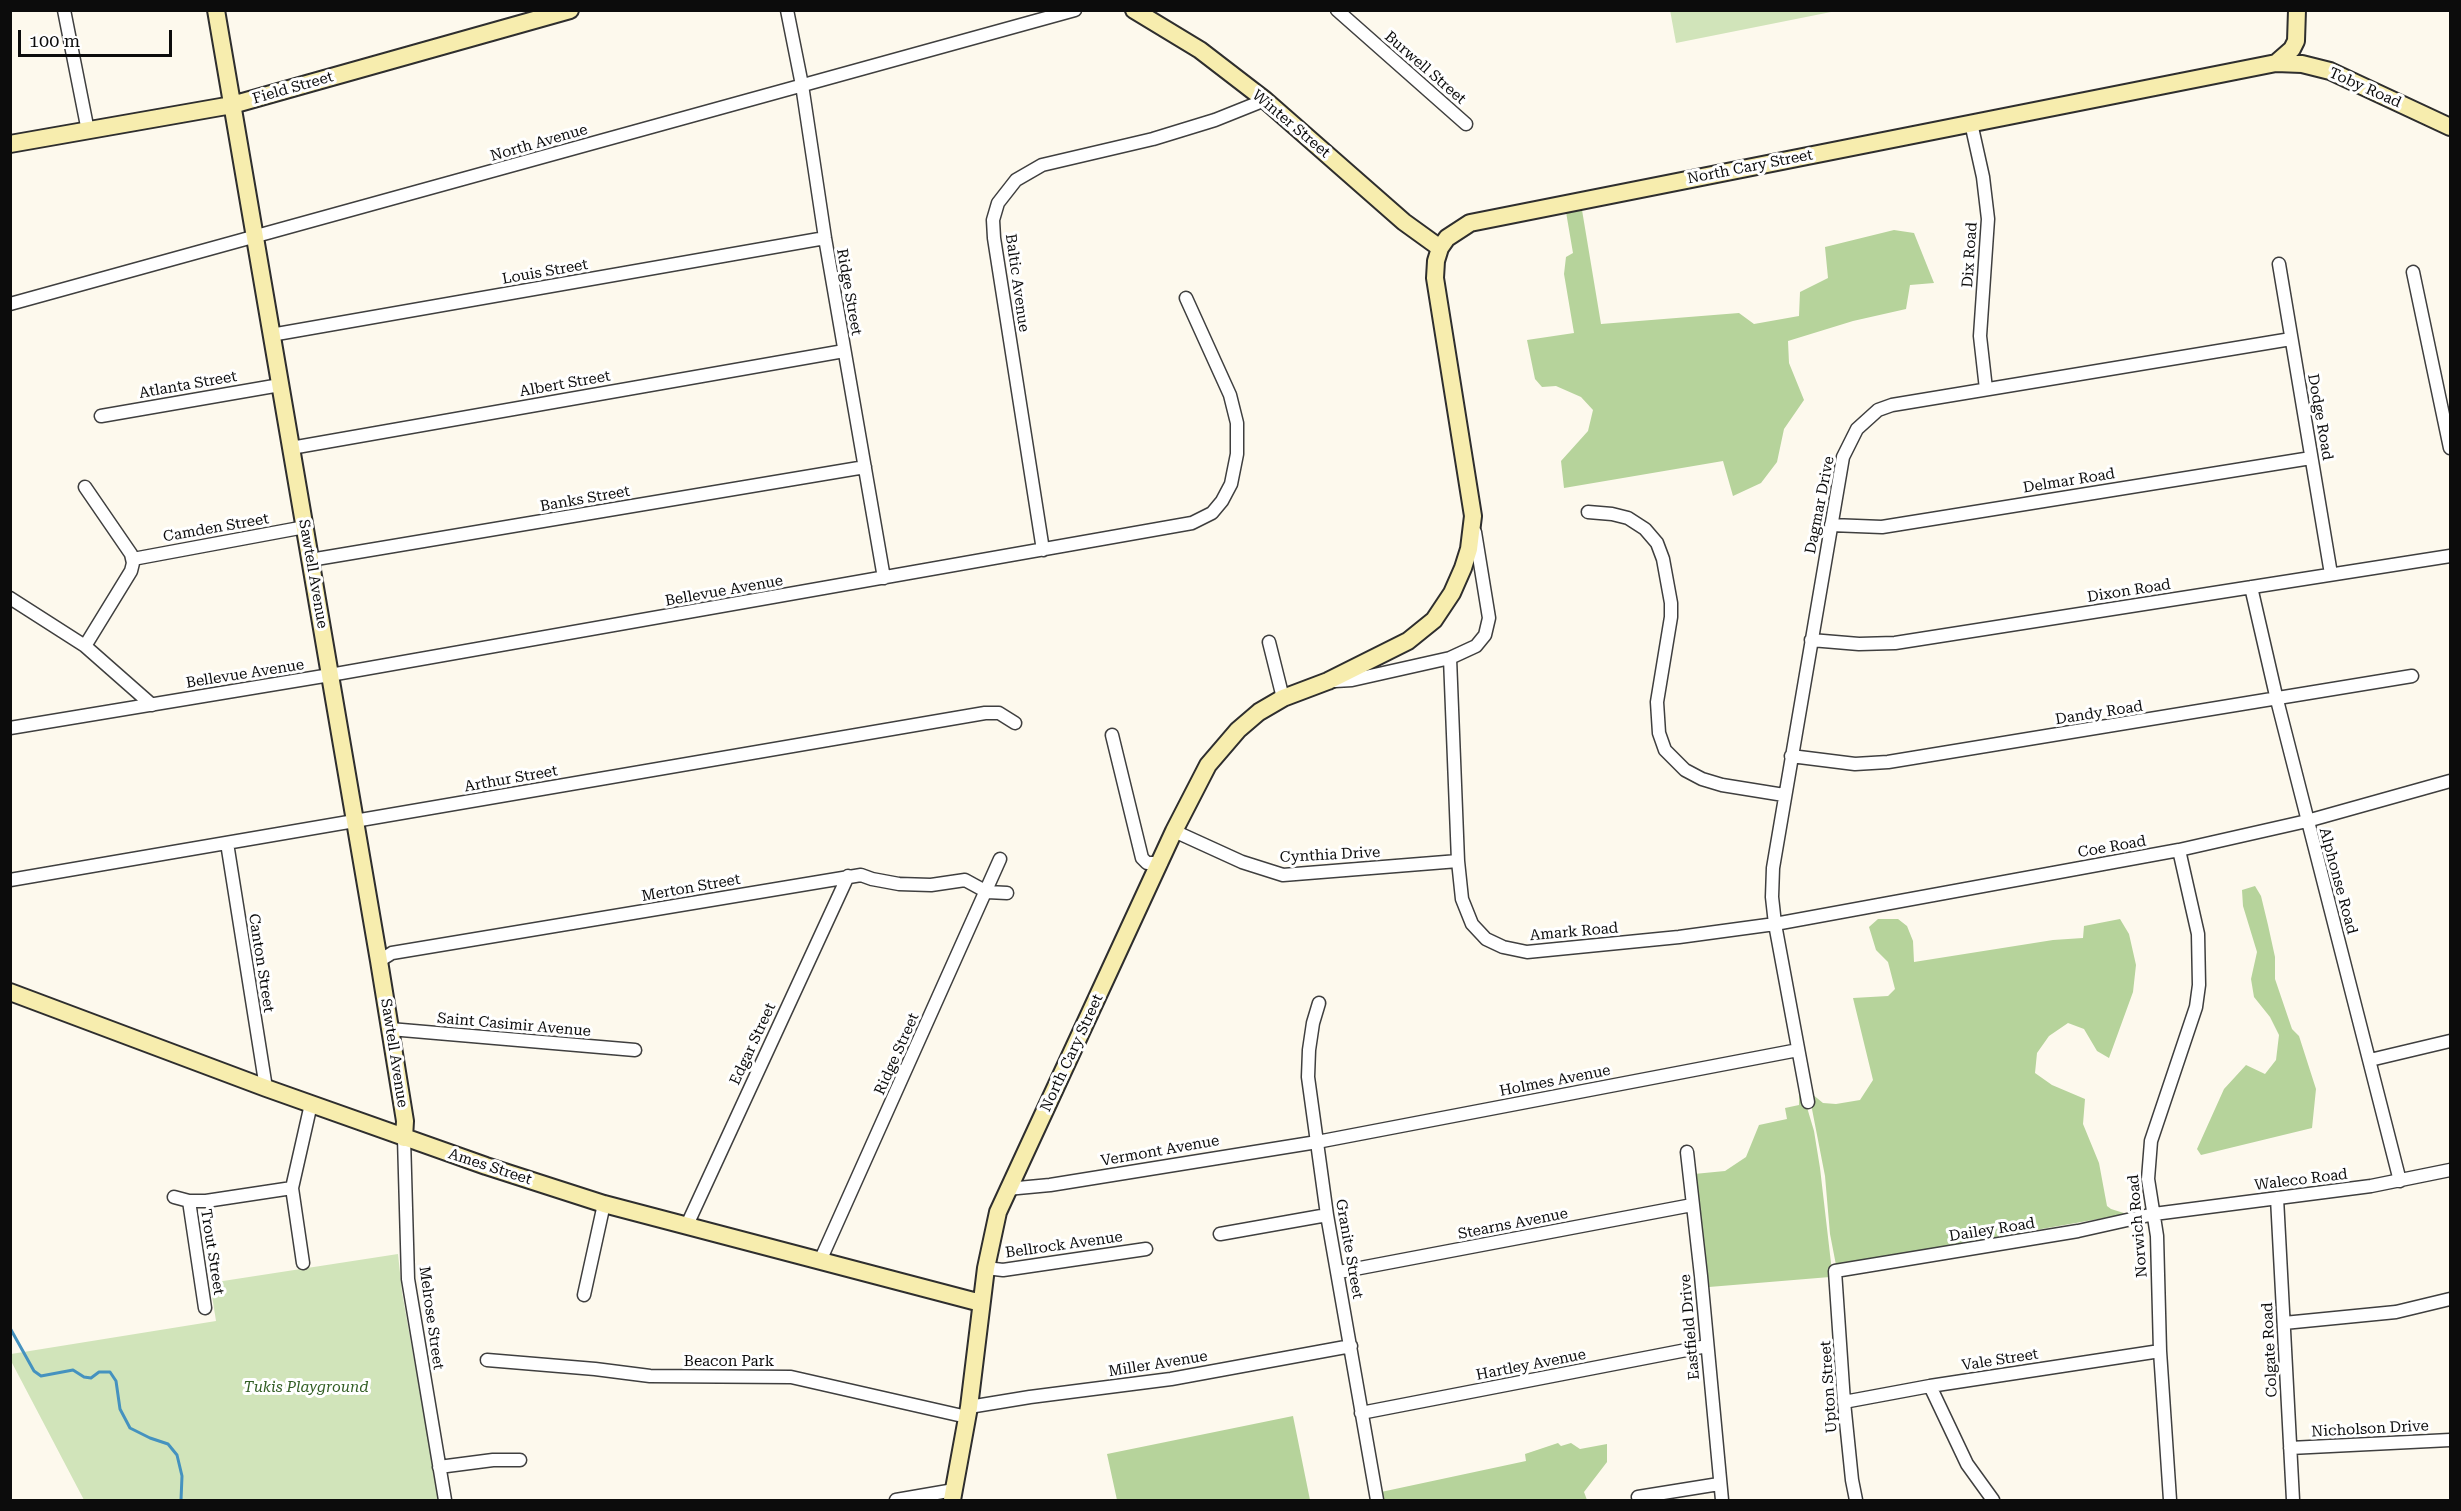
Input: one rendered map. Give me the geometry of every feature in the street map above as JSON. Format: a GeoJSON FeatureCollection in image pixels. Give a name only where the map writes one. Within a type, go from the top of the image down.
{"type":"FeatureCollection","features":[{"type":"Feature","properties":{"kind":"street"},"geometry":{"type":"LineString","coordinates":[[63,10],[88,131]]}},
{"type":"Feature","properties":{"kind":"street","name":"Sawtell Avenue"},"geometry":{"type":"LineString","coordinates":[[216,10],[379,961],[405,1120],[404,1138]]}},
{"type":"Feature","properties":{"kind":"street","name":"Field Street"},"geometry":{"type":"LineString","coordinates":[[10,144],[232,105],[570,10]]}},
{"type":"Feature","properties":{"kind":"street","name":"Ridge Street"},"geometry":{"type":"LineString","coordinates":[[787,10],[802,86],[825,238],[884,578]]}},
{"type":"Feature","properties":{"kind":"street","name":"North Avenue"},"geometry":{"type":"LineString","coordinates":[[10,304],[1075,10]]}},
{"type":"Feature","properties":{"kind":"street","name":"Winter Street"},"geometry":{"type":"LineString","coordinates":[[1134,10],[1200,50],[1265,100],[1404,222],[1440,248]]}},
{"type":"Feature","properties":{"kind":"street","name":"Burwell Street"},"geometry":{"type":"LineString","coordinates":[[1337,10],[1466,124]]}},
{"type":"Feature","properties":{"kind":"street"},"geometry":{"type":"LineString","coordinates":[[2276,63],[2292,49],[2296,41],[2297,10]]}},
{"type":"Feature","properties":{"kind":"street","name":"North Cary Street"},"geometry":{"type":"LineString","coordinates":[[1328,681],[1352,680],[1450,658],[1476,646],[1485,635],[1489,618],[1435,278],[1436,261],[1440,248],[1457,229],[1470,223],[2276,63]]}},
{"type":"Feature","properties":{"kind":"street","name":"Toby Road"},"geometry":{"type":"LineString","coordinates":[[2276,63],[2302,64],[2330,71],[2451,127]]}},
{"type":"Feature","properties":{"kind":"street","name":"Baltic Avenue"},"geometry":{"type":"LineString","coordinates":[[1042,550],[994,238],[993,220],[998,203],[1016,180],[1042,165],[1153,139],[1215,120],[1265,100]]}},
{"type":"Feature","properties":{"kind":"street","name":"Dix Road"},"geometry":{"type":"LineString","coordinates":[[1971,123],[1983,177],[1988,219],[1980,336],[1986,389]]}},
{"type":"Feature","properties":{"kind":"street","name":"Louis Street"},"geometry":{"type":"LineString","coordinates":[[271,335],[825,238]]}},
{"type":"Feature","properties":{"kind":"street","name":"Dodge Road"},"geometry":{"type":"LineString","coordinates":[[2279,264],[2331,574]]}},
{"type":"Feature","properties":{"kind":"street"},"geometry":{"type":"LineString","coordinates":[[2413,272],[2451,448]]}},
{"type":"Feature","properties":{"kind":"street","name":"Bellevue Avenue"},"geometry":{"type":"LineString","coordinates":[[10,728],[330,675],[1192,523],[1212,513],[1231,484],[1237,453],[1237,423],[1230,394],[1186,298]]}},
{"type":"Feature","properties":{"kind":"street","name":"Dagmar Drive"},"geometry":{"type":"LineString","coordinates":[[1775,924],[1773,868],[1784,795],[1843,457],[1857,429],[1878,410],[1892,405],[2291,339]]}},
{"type":"Feature","properties":{"kind":"street","name":"Albert Street"},"geometry":{"type":"LineString","coordinates":[[291,447],[844,351]]}},
{"type":"Feature","properties":{"kind":"street","name":"Atlanta Street"},"geometry":{"type":"LineString","coordinates":[[101,416],[280,385]]}},
{"type":"Feature","properties":{"kind":"street","name":"Delmar Road"},"geometry":{"type":"LineString","coordinates":[[1831,525],[1866,527],[1896,525],[2311,458]]}},
{"type":"Feature","properties":{"kind":"street","name":"Banks Street"},"geometry":{"type":"LineString","coordinates":[[310,560],[865,467]]}},
{"type":"Feature","properties":{"kind":"street"},"geometry":{"type":"LineString","coordinates":[[85,487],[133,558],[131,571],[85,646]]}},
{"type":"Feature","properties":{"kind":"street"},"geometry":{"type":"LineString","coordinates":[[1587,512],[1628,518],[1645,529],[1657,543],[1663,559],[1671,603],[1670,624],[1657,702],[1659,733],[1665,750],[1685,770],[1702,779],[1722,785],[1784,795]]}},
{"type":"Feature","properties":{"kind":"street","name":"North Cary Street"},"geometry":{"type":"LineString","coordinates":[[953,1495],[968,1412],[986,1268],[998,1212],[1174,831],[1208,765],[1238,730],[1259,712],[1283,698],[1328,681],[1408,641],[1434,620],[1452,593],[1463,568],[1469,549],[1473,516]]}},
{"type":"Feature","properties":{"kind":"street","name":"Camden Street"},"geometry":{"type":"LineString","coordinates":[[133,558],[304,527]]}},
{"type":"Feature","properties":{"kind":"street","name":"Dixon Road"},"geometry":{"type":"LineString","coordinates":[[1811,640],[1858,644],[1895,643],[2451,556]]}},
{"type":"Feature","properties":{"kind":"street","name":"Alphonse Road"},"geometry":{"type":"LineString","coordinates":[[2251,587],[2307,821],[2400,1181]]}},
{"type":"Feature","properties":{"kind":"street"},"geometry":{"type":"LineString","coordinates":[[10,597],[85,646],[152,705]]}},
{"type":"Feature","properties":{"kind":"street"},"geometry":{"type":"LineString","coordinates":[[1269,642],[1283,698]]}},
{"type":"Feature","properties":{"kind":"street","name":"Amark Road"},"geometry":{"type":"LineString","coordinates":[[1450,658],[1458,861],[1462,899],[1472,924],[1486,939],[1503,947],[1527,952],[1679,937],[1775,924]]}},
{"type":"Feature","properties":{"kind":"street","name":"Dandy Road"},"geometry":{"type":"LineString","coordinates":[[1791,756],[1855,764],[1888,762],[2277,700],[2412,676]]}},
{"type":"Feature","properties":{"kind":"street","name":"Arthur Street"},"geometry":{"type":"LineString","coordinates":[[10,879],[993,712],[1015,723]]}},
{"type":"Feature","properties":{"kind":"street"},"geometry":{"type":"LineString","coordinates":[[1112,735],[1142,858],[1148,863],[1161,863]]}},
{"type":"Feature","properties":{"kind":"street","name":"Coe Road"},"geometry":{"type":"LineString","coordinates":[[1775,924],[2179,850],[2307,821],[2451,781]]}},
{"type":"Feature","properties":{"kind":"street","name":"Cynthia Drive"},"geometry":{"type":"LineString","coordinates":[[1174,831],[1242,862],[1283,875],[1458,861]]}},
{"type":"Feature","properties":{"kind":"street","name":"Canton Street"},"geometry":{"type":"LineString","coordinates":[[227,843],[266,1088]]}},
{"type":"Feature","properties":{"kind":"street","name":"Norwich Road"},"geometry":{"type":"LineString","coordinates":[[2170,1500],[2160,1351],[2157,1236],[2148,1179],[2151,1141],[2196,1007],[2199,985],[2198,934],[2179,850]]}},
{"type":"Feature","properties":{"kind":"street","name":"Ridge Street"},"geometry":{"type":"LineString","coordinates":[[820,1261],[1000,859]]}},
{"type":"Feature","properties":{"kind":"street","name":"Merton Street"},"geometry":{"type":"LineString","coordinates":[[379,961],[392,953],[848,876],[861,875],[890,882],[920,885],[965,880],[987,892],[1007,893]]}},
{"type":"Feature","properties":{"kind":"street","name":"Edgar Street"},"geometry":{"type":"LineString","coordinates":[[687,1225],[848,876]]}},
{"type":"Feature","properties":{"kind":"street"},"geometry":{"type":"LineString","coordinates":[[1775,924],[1808,1102]]}},
{"type":"Feature","properties":{"kind":"street","name":"Ames Street"},"geometry":{"type":"LineString","coordinates":[[10,992],[404,1138],[604,1204],[981,1302]]}},
{"type":"Feature","properties":{"kind":"street","name":"Granite Street"},"geometry":{"type":"LineString","coordinates":[[1319,1003],[1310,1041],[1308,1077],[1327,1215],[1377,1500]]}},
{"type":"Feature","properties":{"kind":"street","name":"Saint Casimir Avenue"},"geometry":{"type":"LineString","coordinates":[[390,1029],[635,1050]]}},
{"type":"Feature","properties":{"kind":"street"},"geometry":{"type":"LineString","coordinates":[[2370,1060],[2451,1041]]}},
{"type":"Feature","properties":{"kind":"street","name":"Holmes Avenue"},"geometry":{"type":"LineString","coordinates":[[1317,1142],[1798,1050]]}},
{"type":"Feature","properties":{"kind":"street"},"geometry":{"type":"LineString","coordinates":[[303,1263],[292,1188],[311,1104]]}},
{"type":"Feature","properties":{"kind":"street","name":"Melrose Street"},"geometry":{"type":"LineString","coordinates":[[404,1138],[408,1279],[445,1500]]}},
{"type":"Feature","properties":{"kind":"street","name":"Vermont Avenue"},"geometry":{"type":"LineString","coordinates":[[1007,1189],[1050,1185],[1317,1142]]}},
{"type":"Feature","properties":{"kind":"street","name":"Eastfield Drive"},"geometry":{"type":"LineString","coordinates":[[1687,1152],[1722,1500]]}},
{"type":"Feature","properties":{"kind":"street","name":"Waleco Road"},"geometry":{"type":"LineString","coordinates":[[2154,1214],[2400,1181],[2451,1170]]}},
{"type":"Feature","properties":{"kind":"street"},"geometry":{"type":"LineString","coordinates":[[174,1197],[189,1201],[207,1201],[292,1188]]}},
{"type":"Feature","properties":{"kind":"street","name":"Colgate Road"},"geometry":{"type":"LineString","coordinates":[[2277,1198],[2293,1500]]}},
{"type":"Feature","properties":{"kind":"street","name":"Trout Street"},"geometry":{"type":"LineString","coordinates":[[189,1201],[206,1308]]}},
{"type":"Feature","properties":{"kind":"street"},"geometry":{"type":"LineString","coordinates":[[584,1295],[604,1204]]}},
{"type":"Feature","properties":{"kind":"street","name":"Stearns Avenue"},"geometry":{"type":"LineString","coordinates":[[1338,1272],[1692,1205]]}},
{"type":"Feature","properties":{"kind":"street","name":"Dailey Road"},"geometry":{"type":"LineString","coordinates":[[1835,1271],[2078,1231],[2154,1214]]}},
{"type":"Feature","properties":{"kind":"street"},"geometry":{"type":"LineString","coordinates":[[1220,1234],[1327,1215]]}},
{"type":"Feature","properties":{"kind":"street","name":"Bellrock Avenue"},"geometry":{"type":"LineString","coordinates":[[986,1268],[1003,1269],[1146,1250]]}},
{"type":"Feature","properties":{"kind":"street","name":"Upton Street"},"geometry":{"type":"LineString","coordinates":[[1835,1271],[1844,1402],[1856,1500]]}},
{"type":"Feature","properties":{"kind":"street"},"geometry":{"type":"LineString","coordinates":[[2284,1323],[2396,1312],[2451,1299]]}},
{"type":"Feature","properties":{"kind":"street","name":"Miller Avenue"},"geometry":{"type":"LineString","coordinates":[[968,1412],[1030,1397],[1171,1379],[1351,1346]]}},
{"type":"Feature","properties":{"kind":"street","name":"Hartley Avenue"},"geometry":{"type":"LineString","coordinates":[[1361,1413],[1707,1346]]}},
{"type":"Feature","properties":{"kind":"street","name":"Vale Street"},"geometry":{"type":"LineString","coordinates":[[1844,1402],[1930,1386],[2160,1351]]}},
{"type":"Feature","properties":{"kind":"street","name":"Beacon Park"},"geometry":{"type":"LineString","coordinates":[[487,1360],[650,1376],[791,1377],[968,1412]]}},
{"type":"Feature","properties":{"kind":"street"},"geometry":{"type":"LineString","coordinates":[[1930,1386],[1967,1464],[1993,1500]]}},
{"type":"Feature","properties":{"kind":"street","name":"Nicholson Drive"},"geometry":{"type":"LineString","coordinates":[[2290,1448],[2451,1440]]}},
{"type":"Feature","properties":{"kind":"street"},"geometry":{"type":"LineString","coordinates":[[439,1467],[493,1460],[520,1460]]}},
{"type":"Feature","properties":{"kind":"street"},"geometry":{"type":"LineString","coordinates":[[1638,1497],[1719,1484]]}},
{"type":"Feature","properties":{"kind":"street"},"geometry":{"type":"LineString","coordinates":[[896,1500],[953,1495]]}},
{"type":"Feature","properties":{"kind":"green space"},"geometry":{"type":"Polygon","coordinates":[[[1670,10],[1836,10],[1836,11],[1676,43],[1670,10]]]}},
{"type":"Feature","properties":{"kind":"green space"},"geometry":{"type":"Polygon","coordinates":[[[1582,210],[1601,324],[1739,313],[1754,324],[1799,316],[1800,292],[1828,278],[1825,247],[1894,230],[1914,233],[1934,283],[1910,285],[1906,309],[1853,321],[1788,341],[1789,363],[1804,400],[1784,429],[1777,462],[1761,483],[1733,496],[1723,461],[1564,488],[1561,461],[1588,431],[1593,410],[1581,397],[1556,386],[1542,387],[1535,379],[1527,340],[1574,333],[1564,274],[1566,257],[1573,253],[1566,212],[1582,210]]]}},
{"type":"Feature","properties":{"kind":"green space"},"geometry":{"type":"Polygon","coordinates":[[[2255,886],[2261,896],[2275,957],[2275,979],[2292,1029],[2299,1036],[2316,1089],[2312,1128],[2201,1155],[2197,1149],[2224,1089],[2246,1065],[2265,1074],[2276,1060],[2279,1035],[2270,1017],[2254,997],[2251,979],[2257,952],[2243,906],[2242,890],[2255,886]]]}},
{"type":"Feature","properties":{"kind":"green space"},"geometry":{"type":"Polygon","coordinates":[[[1878,919],[1898,919],[1907,926],[1913,941],[1914,962],[2053,940],[2083,938],[2084,926],[2120,919],[2129,934],[2136,965],[2133,992],[2109,1058],[2097,1051],[2084,1029],[2068,1023],[2049,1036],[2037,1053],[2035,1073],[2052,1085],[2085,1099],[2083,1124],[2099,1163],[2107,1206],[2127,1214],[1836,1265],[1830,1234],[1825,1176],[1811,1104],[1812,1094],[1823,1103],[1836,1104],[1860,1100],[1873,1080],[1853,998],[1888,996],[1895,989],[1888,962],[1876,950],[1869,927],[1878,919]]]}},
{"type":"Feature","properties":{"kind":"green space"},"geometry":{"type":"Polygon","coordinates":[[[1803,1094],[1814,1131],[1820,1168],[1831,1263],[1830,1277],[1709,1287],[1694,1174],[1725,1171],[1746,1157],[1759,1125],[1787,1119],[1785,1108],[1799,1105],[1799,1095],[1803,1094]]]}},
{"type":"Feature","properties":{"kind":"green space","name":"Tukis Playground"},"geometry":{"type":"Polygon","coordinates":[[[398,1254],[402,1292],[439,1500],[84,1500],[11,1361],[11,1354],[216,1321],[210,1283],[398,1254]]]}},
{"type":"Feature","properties":{"kind":"green space"},"geometry":{"type":"Polygon","coordinates":[[[1293,1416],[1310,1500],[1117,1500],[1107,1454],[1293,1416]]]}},
{"type":"Feature","properties":{"kind":"green space"},"geometry":{"type":"Polygon","coordinates":[[[1558,1443],[1561,1446],[1571,1443],[1580,1449],[1607,1444],[1607,1462],[1584,1492],[1587,1500],[1383,1500],[1381,1492],[1526,1461],[1525,1454],[1558,1443]]]}},
{"type":"Feature","properties":{"kind":"waterway"},"geometry":{"type":"LineString","coordinates":[[10,1328],[34,1371],[41,1376],[73,1370],[84,1377],[91,1378],[99,1372],[110,1372],[116,1381],[120,1409],[130,1428],[168,1444],[177,1455],[182,1476],[181,1500]]}}]}
